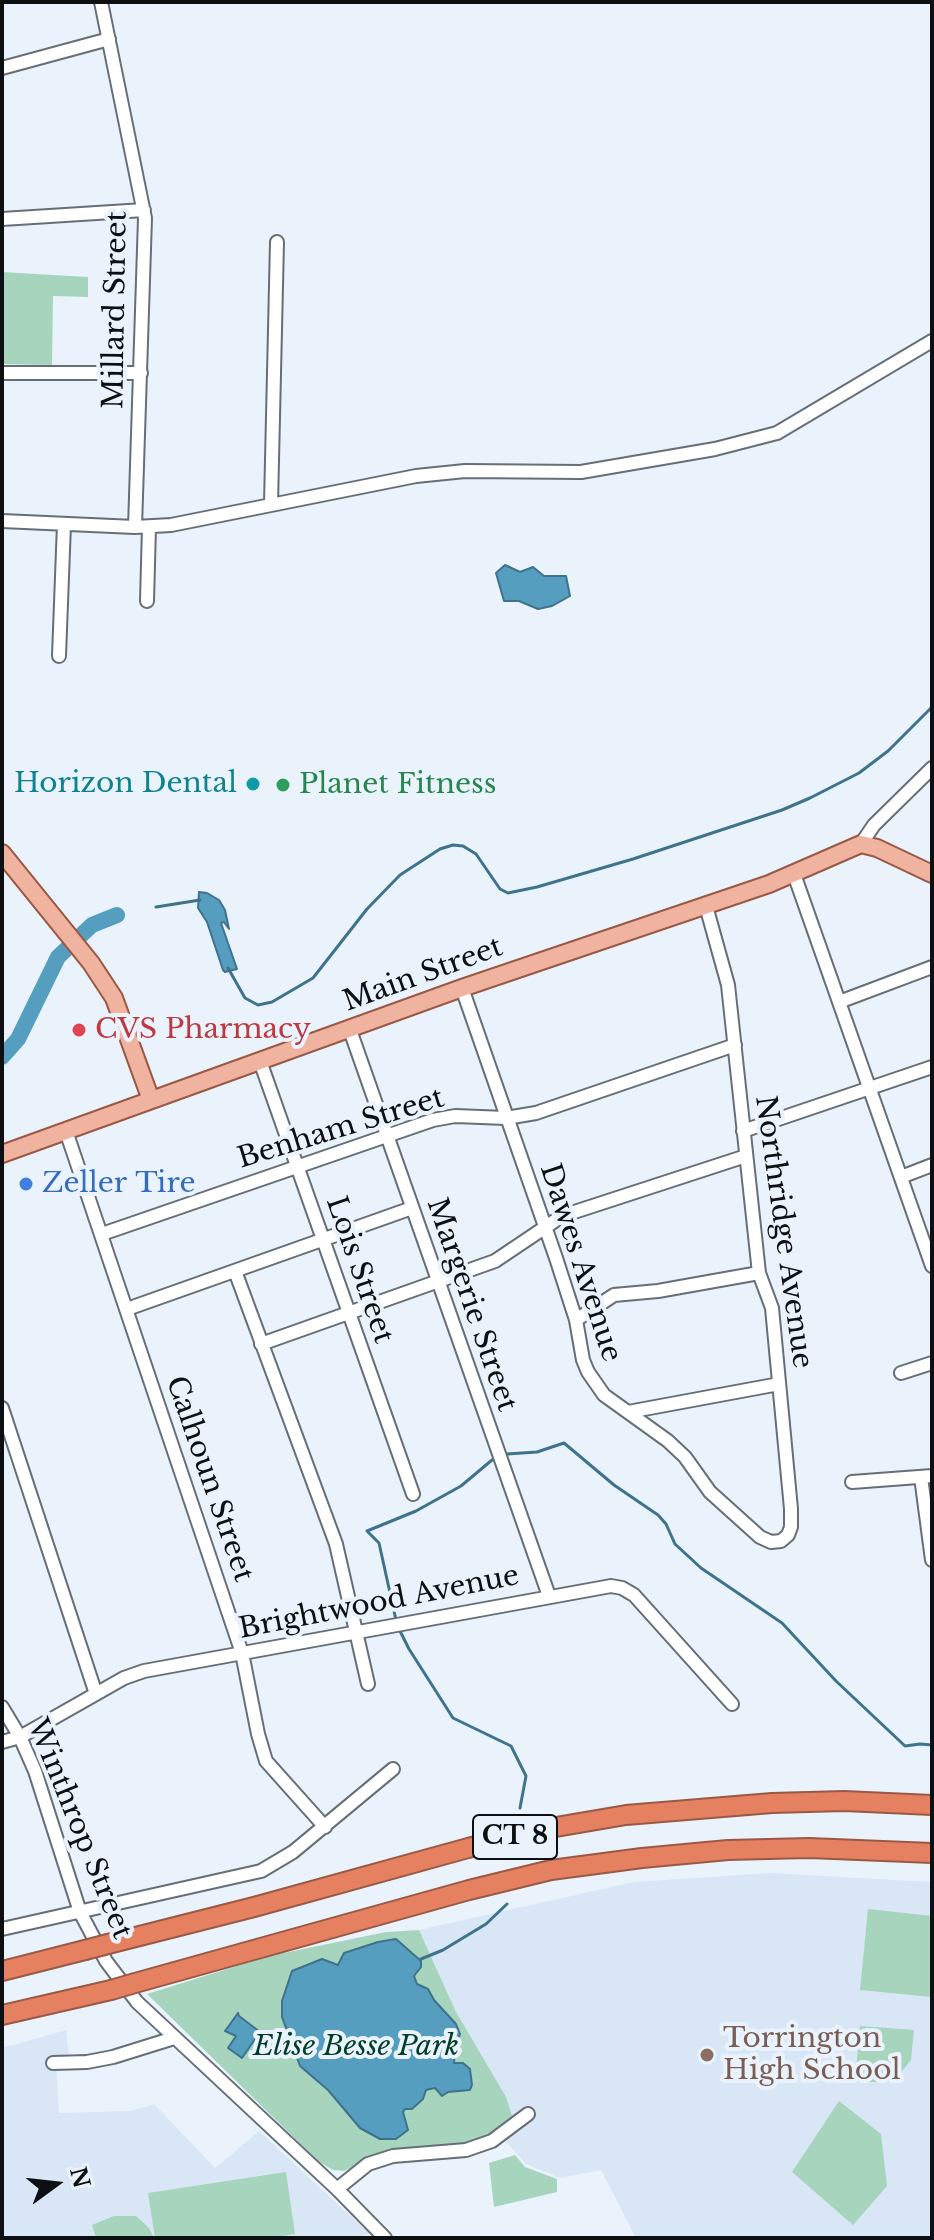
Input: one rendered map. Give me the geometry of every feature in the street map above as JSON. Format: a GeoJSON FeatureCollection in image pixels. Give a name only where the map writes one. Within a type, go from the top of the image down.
{"type":"FeatureCollection","features":[{"type":"Feature","properties":{"kind":"highway","name":"CT 8"},"geometry":{"type":"LineString","coordinates":[[2,1970],[550,1828],[626,1815],[772,1803],[844,1801],[932,1805]]}},
{"type":"Feature","properties":{"kind":"highway","name":"CT 8"},"geometry":{"type":"LineString","coordinates":[[2,2015],[102,1993],[551,1870],[728,1850],[809,1848],[932,1853]]}},
{"type":"Feature","properties":{"kind":"highway"},"geometry":{"type":"LineString","coordinates":[[2,2025],[102,1993]]}},
{"type":"Feature","properties":{"kind":"main road","name":"Main Street"},"geometry":{"type":"LineString","coordinates":[[2,1154],[462,988],[706,906],[794,874],[861,844]]}},
{"type":"Feature","properties":{"kind":"main road"},"geometry":{"type":"LineString","coordinates":[[861,844],[877,848],[932,874]]}},
{"type":"Feature","properties":{"kind":"main road"},"geometry":{"type":"LineString","coordinates":[[2,853],[81,951],[114,998],[151,1100]]}},
{"type":"Feature","properties":{"kind":"street","name":"Millard Street"},"geometry":{"type":"LineString","coordinates":[[101,2],[144,210],[135,527]]}},
{"type":"Feature","properties":{"kind":"street"},"geometry":{"type":"LineString","coordinates":[[2,68],[109,39]]}},
{"type":"Feature","properties":{"kind":"street"},"geometry":{"type":"LineString","coordinates":[[2,219],[144,210]]}},
{"type":"Feature","properties":{"kind":"street"},"geometry":{"type":"LineString","coordinates":[[271,504],[277,242]]}},
{"type":"Feature","properties":{"kind":"street"},"geometry":{"type":"LineString","coordinates":[[2,521],[149,527],[416,476],[465,471],[581,472],[643,463],[777,433],[932,341]]}},
{"type":"Feature","properties":{"kind":"street"},"geometry":{"type":"LineString","coordinates":[[2,373],[141,373]]}},
{"type":"Feature","properties":{"kind":"street"},"geometry":{"type":"LineString","coordinates":[[59,656],[64,524]]}},
{"type":"Feature","properties":{"kind":"street"},"geometry":{"type":"LineString","coordinates":[[147,601],[149,527]]}},
{"type":"Feature","properties":{"kind":"street"},"geometry":{"type":"LineString","coordinates":[[861,844],[874,825],[932,768]]}},
{"type":"Feature","properties":{"kind":"street"},"geometry":{"type":"LineString","coordinates":[[794,874],[932,1266]]}},
{"type":"Feature","properties":{"kind":"street","name":"Northridge Avenue"},"geometry":{"type":"LineString","coordinates":[[706,906],[728,985],[759,1273],[772,1308],[779,1384],[791,1527],[781,1541],[771,1542],[760,1537]]}},
{"type":"Feature","properties":{"kind":"street"},"geometry":{"type":"LineString","coordinates":[[839,1002],[932,967]]}},
{"type":"Feature","properties":{"kind":"street","name":"Dawes Avenue"},"geometry":{"type":"LineString","coordinates":[[462,988],[576,1320],[588,1372],[604,1395],[685,1457],[710,1492],[760,1537]]}},
{"type":"Feature","properties":{"kind":"street","name":"Margerie Street"},"geometry":{"type":"LineString","coordinates":[[350,1030],[549,1596]]}},
{"type":"Feature","properties":{"kind":"street","name":"Benham Street"},"geometry":{"type":"LineString","coordinates":[[102,1234],[386,1135],[455,1116],[506,1118],[536,1113],[735,1045]]}},
{"type":"Feature","properties":{"kind":"street","name":"Lois Street"},"geometry":{"type":"LineString","coordinates":[[260,1061],[413,1494]]}},
{"type":"Feature","properties":{"kind":"street"},"geometry":{"type":"LineString","coordinates":[[743,1131],[932,1067]]}},
{"type":"Feature","properties":{"kind":"street","name":"Calhoun Street"},"geometry":{"type":"LineString","coordinates":[[66,1131],[242,1653],[266,1761],[325,1827]]}},
{"type":"Feature","properties":{"kind":"street"},"geometry":{"type":"LineString","coordinates":[[261,1344],[495,1261],[562,1216],[746,1156]]}},
{"type":"Feature","properties":{"kind":"street"},"geometry":{"type":"LineString","coordinates":[[901,1177],[932,1165]]}},
{"type":"Feature","properties":{"kind":"street"},"geometry":{"type":"LineString","coordinates":[[127,1309],[412,1208]]}},
{"type":"Feature","properties":{"kind":"street"},"geometry":{"type":"LineString","coordinates":[[235,1271],[336,1544],[368,1684]]}},
{"type":"Feature","properties":{"kind":"street"},"geometry":{"type":"LineString","coordinates":[[576,1320],[614,1295],[658,1291],[759,1273]]}},
{"type":"Feature","properties":{"kind":"street"},"geometry":{"type":"LineString","coordinates":[[901,1373],[932,1363]]}},
{"type":"Feature","properties":{"kind":"street"},"geometry":{"type":"LineString","coordinates":[[628,1412],[779,1384]]}},
{"type":"Feature","properties":{"kind":"street"},"geometry":{"type":"LineString","coordinates":[[2,1408],[96,1694]]}},
{"type":"Feature","properties":{"kind":"street"},"geometry":{"type":"LineString","coordinates":[[852,1482],[926,1476],[932,1560]]}},
{"type":"Feature","properties":{"kind":"street","name":"Brightwood Avenue"},"geometry":{"type":"LineString","coordinates":[[2,1742],[20,1737],[124,1678],[144,1671],[611,1586],[634,1595],[732,1704]]}},
{"type":"Feature","properties":{"kind":"street","name":"Winthrop Street"},"geometry":{"type":"LineString","coordinates":[[2,1707],[20,1737],[49,1811],[80,1912],[106,1961],[137,2002],[337,2189],[385,2238]]}},
{"type":"Feature","properties":{"kind":"street"},"geometry":{"type":"LineString","coordinates":[[2,1929],[261,1871],[293,1852],[393,1769]]}},
{"type":"Feature","properties":{"kind":"street"},"geometry":{"type":"LineString","coordinates":[[53,2063],[113,2057],[174,2038]]}},
{"type":"Feature","properties":{"kind":"street"},"geometry":{"type":"LineString","coordinates":[[337,2189],[368,2164],[393,2156],[466,2150],[492,2141],[528,2114]]}},
{"type":"Feature","properties":{"kind":"shaded area","name":"Torrington High School"},"geometry":{"type":"Polygon","coordinates":[[[769,1873],[932,1882],[932,2238],[636,2238],[601,2170],[560,2178],[526,2164],[498,2133],[456,2012],[419,1930],[634,1882],[769,1873]]]}},
{"type":"Feature","properties":{"kind":"shaded area"},"geometry":{"type":"Polygon","coordinates":[[[66,2030],[69,2058],[56,2059],[59,2113],[131,2111],[154,2104],[215,2168],[259,2131],[370,2234],[351,2238],[2,2238],[2,2048],[66,2030]]]}},
{"type":"Feature","properties":{"kind":"green space"},"geometry":{"type":"Polygon","coordinates":[[[2,272],[88,277],[88,297],[53,296],[52,365],[2,364],[2,272]]]}},
{"type":"Feature","properties":{"kind":"green space"},"geometry":{"type":"Polygon","coordinates":[[[868,1909],[932,1916],[932,1997],[860,1990],[868,1909]]]}},
{"type":"Feature","properties":{"kind":"green space","name":"Elise Besse Park"},"geometry":{"type":"Polygon","coordinates":[[[419,1930],[456,2012],[506,2097],[513,2119],[485,2139],[460,2146],[386,2150],[344,2171],[333,2170],[319,2162],[147,1994],[269,1956],[386,1932],[419,1930]]]}},
{"type":"Feature","properties":{"kind":"green space"},"geometry":{"type":"Polygon","coordinates":[[[860,2026],[914,2030],[911,2060],[893,2082],[855,2082],[860,2026]]]}},
{"type":"Feature","properties":{"kind":"green space"},"geometry":{"type":"Polygon","coordinates":[[[839,2101],[881,2134],[887,2186],[853,2225],[792,2172],[839,2101]]]}},
{"type":"Feature","properties":{"kind":"green space"},"geometry":{"type":"Polygon","coordinates":[[[515,2155],[525,2167],[557,2179],[557,2192],[494,2207],[489,2163],[515,2155]]]}},
{"type":"Feature","properties":{"kind":"green space"},"geometry":{"type":"Polygon","coordinates":[[[286,2172],[295,2234],[269,2238],[155,2238],[148,2193],[286,2172]]]}},
{"type":"Feature","properties":{"kind":"green space"},"geometry":{"type":"Polygon","coordinates":[[[114,2216],[136,2216],[149,2228],[154,2238],[96,2238],[92,2225],[114,2216]]]}},
{"type":"Feature","properties":{"kind":"water"},"geometry":{"type":"Polygon","coordinates":[[[505,565],[520,572],[533,567],[544,576],[566,576],[570,596],[552,606],[538,609],[519,601],[504,601],[496,573],[505,565]]]}},
{"type":"Feature","properties":{"kind":"water"},"geometry":{"type":"Polygon","coordinates":[[[199,892],[219,900],[225,910],[229,929],[224,922],[221,923],[237,969],[223,970],[207,922],[198,908],[199,892]]]}},
{"type":"Feature","properties":{"kind":"water"},"geometry":{"type":"Polygon","coordinates":[[[396,1939],[421,1961],[421,1967],[414,1976],[417,1984],[428,1989],[456,2024],[460,2034],[454,2063],[463,2063],[470,2069],[472,2085],[470,2090],[448,2092],[442,2096],[435,2088],[426,2090],[423,2099],[403,2112],[408,2130],[396,2139],[380,2139],[360,2128],[328,2090],[300,2066],[282,2017],[282,2001],[292,1971],[322,1959],[338,1965],[344,1953],[396,1939]]]}},
{"type":"Feature","properties":{"kind":"water"},"geometry":{"type":"Polygon","coordinates":[[[238,2013],[260,2032],[242,2058],[228,2048],[236,2036],[225,2031],[238,2013]]]}},
{"type":"Feature","properties":{"kind":"waterway"},"geometry":{"type":"LineString","coordinates":[[228,968],[245,998],[258,1005],[272,1002],[313,978],[367,909],[400,875],[440,849],[463,846],[476,854],[500,889],[508,893],[537,887],[633,859],[810,798],[859,773],[888,751],[932,707]]}},
{"type":"Feature","properties":{"kind":"waterway"},"geometry":{"type":"LineString","coordinates":[[156,907],[200,900]]}},
{"type":"Feature","properties":{"kind":"waterway"},"geometry":{"type":"LineString","coordinates":[[2,1057],[18,1039],[58,957],[92,925],[117,915]]}},
{"type":"Feature","properties":{"kind":"waterway"},"geometry":{"type":"LineString","coordinates":[[507,1454],[537,1452],[564,1443],[614,1485],[658,1515],[675,1544],[701,1568],[782,1623],[836,1681],[905,1746],[932,1745]]}},
{"type":"Feature","properties":{"kind":"waterway"},"geometry":{"type":"LineString","coordinates":[[396,1620],[379,1543],[367,1531],[416,1511],[461,1486],[492,1460]]}},
{"type":"Feature","properties":{"kind":"waterway"},"geometry":{"type":"LineString","coordinates":[[398,1627],[453,1718],[511,1746],[526,1776],[520,1808]]}},
{"type":"Feature","properties":{"kind":"waterway"},"geometry":{"type":"LineString","coordinates":[[421,1959],[443,1950],[486,1924],[507,1904]]}},
{"type":"Feature","properties":{"kind":"place","name":"Horizon Dental"},"geometry":{"type":"Point","coordinates":[253,784]}},
{"type":"Feature","properties":{"kind":"place","name":"Planet Fitness"},"geometry":{"type":"Point","coordinates":[283,785]}},
{"type":"Feature","properties":{"kind":"place","name":"CVS Pharmacy"},"geometry":{"type":"Point","coordinates":[79,1030]}},
{"type":"Feature","properties":{"kind":"place","name":"Zeller Tire"},"geometry":{"type":"Point","coordinates":[26,1184]}},
{"type":"Feature","properties":{"kind":"place","name":"Torrington High School"},"geometry":{"type":"Point","coordinates":[707,2055]}}]}
